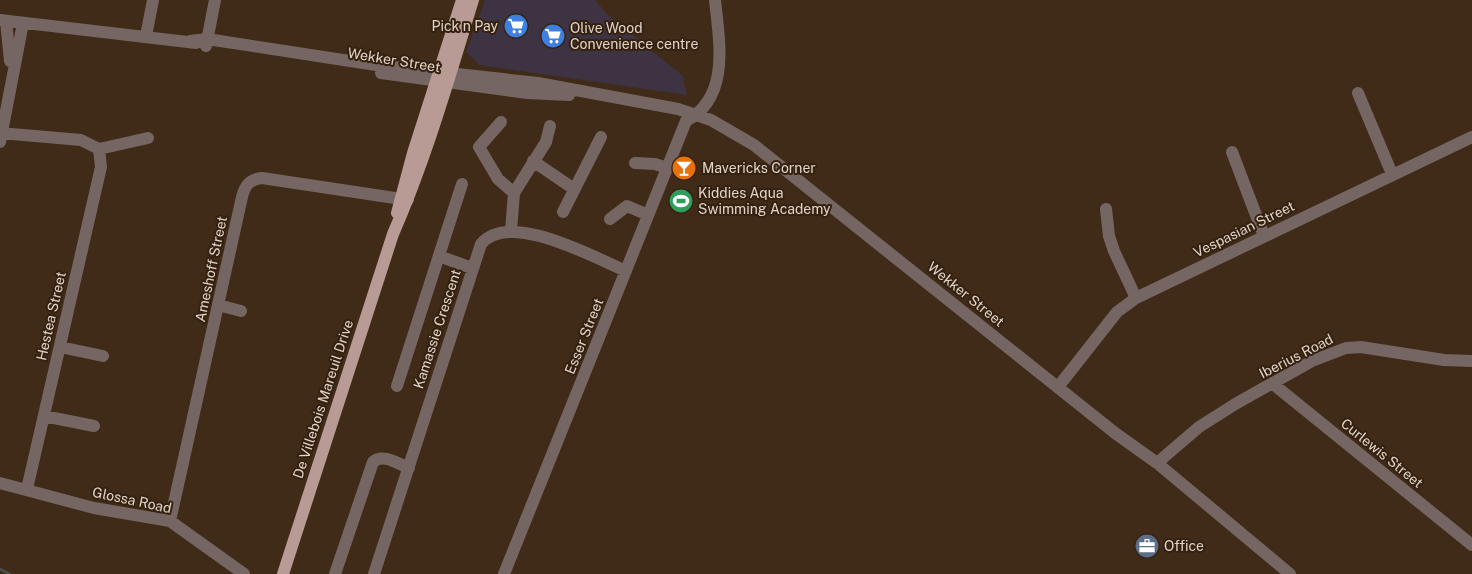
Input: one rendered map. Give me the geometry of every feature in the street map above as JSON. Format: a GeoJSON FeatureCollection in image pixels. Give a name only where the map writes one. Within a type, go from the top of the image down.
{"type":"FeatureCollection","features":[{"type":"Feature","properties":{"kind":"main road","name":"De Villebois Mareuil Drive"},"geometry":{"type":"LineString","coordinates":[[443,77],[462,0]]}},
{"type":"Feature","properties":{"kind":"main road","name":"De Villebois Mareuil Drive"},"geometry":{"type":"LineString","coordinates":[[283,574],[443,77],[472,0]]}},
{"type":"Feature","properties":{"kind":"street"},"geometry":{"type":"LineString","coordinates":[[146,36],[153,0]]}},
{"type":"Feature","properties":{"kind":"street"},"geometry":{"type":"LineString","coordinates":[[206,43],[216,0]]}},
{"type":"Feature","properties":{"kind":"street","name":"Esser Street"},"geometry":{"type":"LineString","coordinates":[[504,574],[686,121],[696,115],[704,106],[720,72],[721,63],[715,0]]}},
{"type":"Feature","properties":{"kind":"street"},"geometry":{"type":"LineString","coordinates":[[3,21],[10,81]]}},
{"type":"Feature","properties":{"kind":"street","name":"Wekker Street"},"geometry":{"type":"LineString","coordinates":[[3,21],[190,41],[376,65],[546,95],[594,94],[654,104],[696,115],[726,128],[754,145],[1058,387],[1157,463],[1290,574]]}},
{"type":"Feature","properties":{"kind":"street"},"geometry":{"type":"LineString","coordinates":[[23,23],[0,136],[80,140],[99,149],[148,138]]}},
{"type":"Feature","properties":{"kind":"street"},"geometry":{"type":"LineString","coordinates":[[1358,93],[1392,174]]}},
{"type":"Feature","properties":{"kind":"street"},"geometry":{"type":"LineString","coordinates":[[501,122],[479,147],[492,170],[514,194]]}},
{"type":"Feature","properties":{"kind":"street"},"geometry":{"type":"LineString","coordinates":[[511,231],[514,194],[546,142],[550,126]]}},
{"type":"Feature","properties":{"kind":"street"},"geometry":{"type":"LineString","coordinates":[[562,212],[601,137]]}},
{"type":"Feature","properties":{"kind":"street","name":"Vespasian Street"},"geometry":{"type":"LineString","coordinates":[[1058,387],[1117,312],[1136,298],[1472,137]]}},
{"type":"Feature","properties":{"kind":"street","name":"Hestea Street"},"geometry":{"type":"LineString","coordinates":[[27,490],[101,167],[99,149]]}},
{"type":"Feature","properties":{"kind":"street"},"geometry":{"type":"LineString","coordinates":[[1232,152],[1264,236]]}},
{"type":"Feature","properties":{"kind":"street"},"geometry":{"type":"LineString","coordinates":[[534,162],[574,189]]}},
{"type":"Feature","properties":{"kind":"street"},"geometry":{"type":"LineString","coordinates":[[635,163],[655,164],[667,168]]}},
{"type":"Feature","properties":{"kind":"street","name":"Ameshoff Street"},"geometry":{"type":"LineString","coordinates":[[170,521],[244,189],[254,179],[262,178],[404,199]]}},
{"type":"Feature","properties":{"kind":"street"},"geometry":{"type":"LineString","coordinates":[[397,386],[462,184]]}},
{"type":"Feature","properties":{"kind":"street"},"geometry":{"type":"LineString","coordinates":[[610,219],[627,206],[648,215]]}},
{"type":"Feature","properties":{"kind":"street"},"geometry":{"type":"LineString","coordinates":[[1106,210],[1109,236],[1114,251],[1136,298]]}},
{"type":"Feature","properties":{"kind":"street","name":"Kamassie Crescent"},"geometry":{"type":"LineString","coordinates":[[374,574],[478,249],[486,238],[494,233],[511,231],[532,233],[626,271]]}},
{"type":"Feature","properties":{"kind":"street"},"geometry":{"type":"LineString","coordinates":[[439,256],[472,268]]}},
{"type":"Feature","properties":{"kind":"street"},"geometry":{"type":"LineString","coordinates":[[218,305],[241,311]]}},
{"type":"Feature","properties":{"kind":"street"},"geometry":{"type":"LineString","coordinates":[[60,347],[103,356]]}},
{"type":"Feature","properties":{"kind":"street","name":"Iberius Road"},"geometry":{"type":"LineString","coordinates":[[1157,463],[1199,427],[1312,361],[1346,348],[1361,347],[1444,360],[1472,361]]}},
{"type":"Feature","properties":{"kind":"street","name":"Curlewis Street"},"geometry":{"type":"LineString","coordinates":[[1273,384],[1472,545]]}},
{"type":"Feature","properties":{"kind":"street"},"geometry":{"type":"LineString","coordinates":[[44,416],[94,426]]}},
{"type":"Feature","properties":{"kind":"street"},"geometry":{"type":"LineString","coordinates":[[335,574],[373,462],[378,458],[384,458],[409,468]]}},
{"type":"Feature","properties":{"kind":"street","name":"Glossa Road"},"geometry":{"type":"LineString","coordinates":[[0,483],[94,508],[170,521],[244,574]]}},
{"type":"Feature","properties":{"kind":"shaded area","name":"Olive Wood Convenience centre"},"geometry":{"type":"Polygon","coordinates":[[[485,0],[595,0],[608,15],[683,76],[687,95],[479,65],[466,52],[485,0]]]}},
{"type":"Feature","properties":{"kind":"waterway"},"geometry":{"type":"LineString","coordinates":[[0,569],[10,574]]}},
{"type":"Feature","properties":{"kind":"place","name":"Pick n Pay"},"geometry":{"type":"Point","coordinates":[516,26]}},
{"type":"Feature","properties":{"kind":"place","name":"Olive Wood Convenience centre"},"geometry":{"type":"Point","coordinates":[553,36]}},
{"type":"Feature","properties":{"kind":"place","name":"Mavericks Corner"},"geometry":{"type":"Point","coordinates":[684,168]}},
{"type":"Feature","properties":{"kind":"place","name":"Kiddies Aqua Swimming Academy"},"geometry":{"type":"Point","coordinates":[681,201]}},
{"type":"Feature","properties":{"kind":"place","name":"Office"},"geometry":{"type":"Point","coordinates":[1147,546]}}]}
